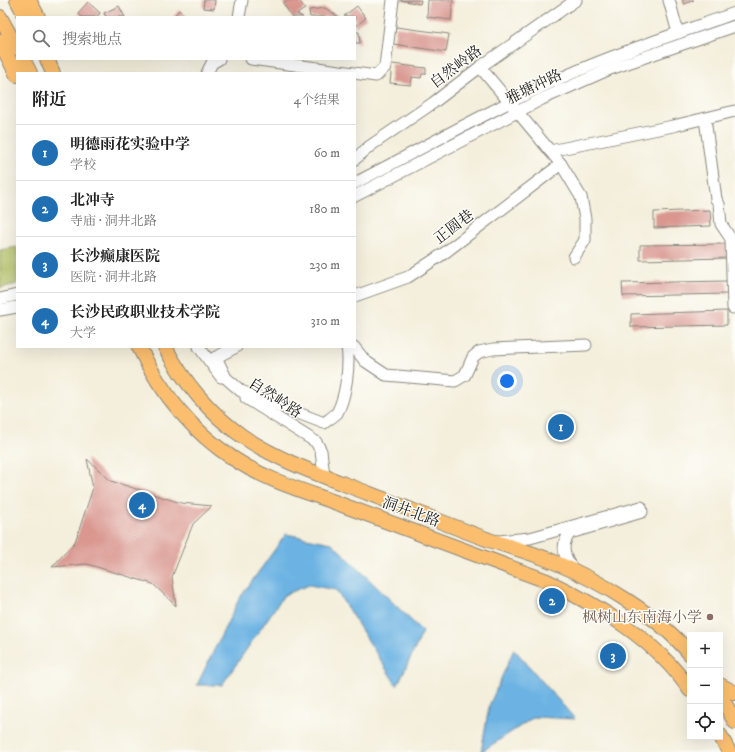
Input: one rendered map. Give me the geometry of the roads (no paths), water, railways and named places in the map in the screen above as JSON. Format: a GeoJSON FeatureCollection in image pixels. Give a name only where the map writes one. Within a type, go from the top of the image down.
{"type":"FeatureCollection","features":[{"type":"Feature","properties":{"kind":"main road"},"geometry":{"type":"LineString","coordinates":[[17,0],[25,16]]}},
{"type":"Feature","properties":{"kind":"main road"},"geometry":{"type":"LineString","coordinates":[[28,0],[37,16]]}},
{"type":"Feature","properties":{"kind":"main road"},"geometry":{"type":"LineString","coordinates":[[0,17],[16,46]]}},
{"type":"Feature","properties":{"kind":"main road"},"geometry":{"type":"LineString","coordinates":[[0,41],[16,73]]}},
{"type":"Feature","properties":{"kind":"main road"},"geometry":{"type":"LineString","coordinates":[[24,60],[30,72]]}},
{"type":"Feature","properties":{"kind":"main road"},"geometry":{"type":"LineString","coordinates":[[47,60],[53,72]]}},
{"type":"Feature","properties":{"kind":"main road"},"geometry":{"type":"LineString","coordinates":[[58,60],[64,72]]}},
{"type":"Feature","properties":{"kind":"main road","name":"洞井北路"},"geometry":{"type":"LineString","coordinates":[[140,348],[157,382],[170,401],[192,426],[234,459],[284,484],[541,578],[569,592],[606,613],[641,637],[668,663],[687,686]]}},
{"type":"Feature","properties":{"kind":"main road","name":"洞井北路"},"geometry":{"type":"LineString","coordinates":[[166,348],[174,365],[191,387],[230,426],[260,446],[324,476],[489,540],[554,561],[631,604],[657,623],[687,651]]}},
{"type":"Feature","properties":{"kind":"main road"},"geometry":{"type":"LineString","coordinates":[[723,687],[735,693]]}},
{"type":"Feature","properties":{"kind":"main road"},"geometry":{"type":"LineString","coordinates":[[723,701],[731,716],[723,728]]}},
{"type":"Feature","properties":{"kind":"main road"},"geometry":{"type":"LineString","coordinates":[[723,740],[729,752]]}},
{"type":"Feature","properties":{"kind":"street"},"geometry":{"type":"LineString","coordinates":[[239,16],[242,0]]}},
{"type":"Feature","properties":{"kind":"street"},"geometry":{"type":"LineString","coordinates":[[356,73],[376,76],[385,67],[393,0]]}},
{"type":"Feature","properties":{"kind":"street","name":"自然岭路"},"geometry":{"type":"LineString","coordinates":[[356,158],[370,146],[433,103],[480,67],[576,0]]}},
{"type":"Feature","properties":{"kind":"street"},"geometry":{"type":"LineString","coordinates":[[669,0],[678,33]]}},
{"type":"Feature","properties":{"kind":"street","name":"雅塘冲路"},"geometry":{"type":"LineString","coordinates":[[356,182],[510,102],[609,57],[735,13]]}},
{"type":"Feature","properties":{"kind":"street","name":"雅塘冲路"},"geometry":{"type":"LineString","coordinates":[[356,195],[542,99],[610,69],[735,26]]}},
{"type":"Feature","properties":{"kind":"street"},"geometry":{"type":"LineString","coordinates":[[208,72],[212,63],[217,60]]}},
{"type":"Feature","properties":{"kind":"street"},"geometry":{"type":"LineString","coordinates":[[258,60],[347,72]]}},
{"type":"Feature","properties":{"kind":"street"},"geometry":{"type":"LineString","coordinates":[[480,67],[561,164],[581,196],[585,219],[585,240],[574,257]]}},
{"type":"Feature","properties":{"kind":"street"},"geometry":{"type":"LineString","coordinates":[[550,151],[735,112]]}},
{"type":"Feature","properties":{"kind":"street"},"geometry":{"type":"LineString","coordinates":[[705,119],[721,224],[731,239],[733,308]]}},
{"type":"Feature","properties":{"kind":"street","name":"正圆巷"},"geometry":{"type":"LineString","coordinates":[[356,296],[408,277],[443,254],[561,164]]}},
{"type":"Feature","properties":{"kind":"street"},"geometry":{"type":"LineString","coordinates":[[0,299],[16,295]]}},
{"type":"Feature","properties":{"kind":"street"},"geometry":{"type":"LineString","coordinates":[[0,310],[16,307]]}},
{"type":"Feature","properties":{"kind":"street"},"geometry":{"type":"LineString","coordinates":[[355,348],[365,362],[386,375],[455,381],[465,375],[473,357],[479,352],[493,349],[586,345]]}},
{"type":"Feature","properties":{"kind":"street","name":"自然岭路"},"geometry":{"type":"LineString","coordinates":[[200,348],[212,360],[218,374],[238,393],[316,442],[321,451],[324,476]]}},
{"type":"Feature","properties":{"kind":"street"},"geometry":{"type":"LineString","coordinates":[[234,348],[212,360],[226,378],[241,391],[324,423],[336,413],[344,391],[349,359],[347,348]]}},
{"type":"Feature","properties":{"kind":"street"},"geometry":{"type":"LineString","coordinates":[[489,540],[499,541],[530,538],[640,507],[642,512],[570,533],[564,542],[564,553],[574,571]]}},
{"type":"Feature","properties":{"kind":"water"},"geometry":{"type":"Polygon","coordinates":[[[286,534],[332,543],[423,632],[397,686],[336,590],[309,585],[284,595],[222,685],[197,685],[239,599],[286,534]]]}},
{"type":"Feature","properties":{"kind":"water"},"geometry":{"type":"Polygon","coordinates":[[[514,649],[575,719],[534,717],[481,752],[489,706],[514,649]]]}},
{"type":"Feature","properties":{"kind":"place","name":"明德雨花实验中学"},"geometry":{"type":"Point","coordinates":[561,427]}},
{"type":"Feature","properties":{"kind":"place","name":"长沙民政职业技术学院"},"geometry":{"type":"Point","coordinates":[142,505]}},
{"type":"Feature","properties":{"kind":"place","name":"北冲寺"},"geometry":{"type":"Point","coordinates":[552,601]}},
{"type":"Feature","properties":{"kind":"place","name":"枫树山东南海小学"},"geometry":{"type":"Point","coordinates":[710,617]}},
{"type":"Feature","properties":{"kind":"place","name":"长沙癫康医院"},"geometry":{"type":"Point","coordinates":[613,656]}}]}
